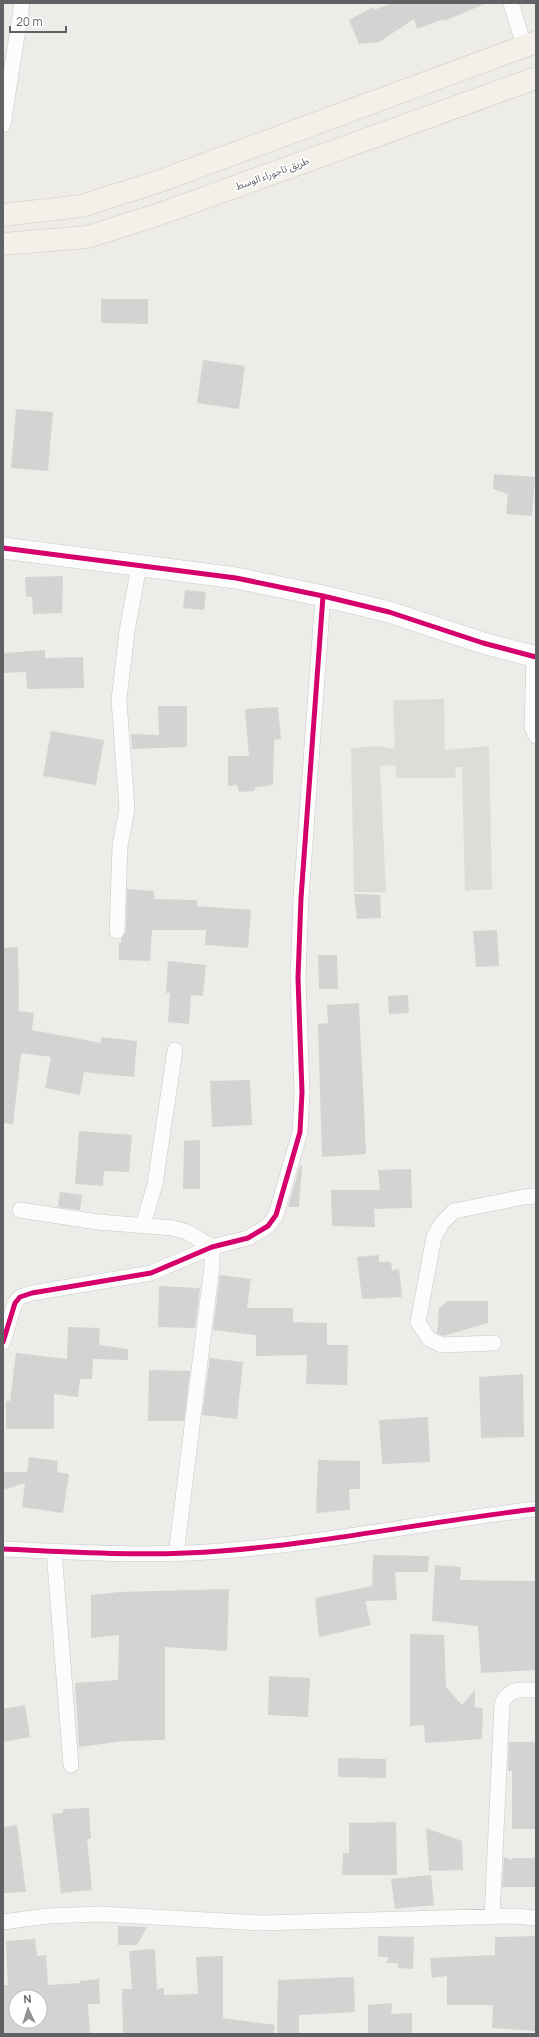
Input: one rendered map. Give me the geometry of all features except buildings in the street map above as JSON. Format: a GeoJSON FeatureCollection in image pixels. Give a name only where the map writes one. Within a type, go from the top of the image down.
{"type":"FeatureCollection","features":[{"type":"Feature","properties":{"kind":"main road"},"geometry":{"type":"LineString","coordinates":[[3,215],[81,206],[157,182],[530,44]]}},
{"type":"Feature","properties":{"kind":"main road","name":"طريق تاجوراء الوسط"},"geometry":{"type":"LineString","coordinates":[[3,244],[87,237],[157,215],[536,78]]}},
{"type":"Feature","properties":{"kind":"street"},"geometry":{"type":"LineString","coordinates":[[3,125],[22,3]]}},
{"type":"Feature","properties":{"kind":"street"},"geometry":{"type":"LineString","coordinates":[[511,3],[530,44]]}},
{"type":"Feature","properties":{"kind":"street"},"geometry":{"type":"LineString","coordinates":[[3,548],[236,578],[323,596],[389,612],[483,643],[535,657],[532,727],[536,736]]}},
{"type":"Feature","properties":{"kind":"street"},"geometry":{"type":"LineString","coordinates":[[117,931],[120,846],[127,809],[119,700],[127,631],[139,566]]}},
{"type":"Feature","properties":{"kind":"street"},"geometry":{"type":"LineString","coordinates":[[3,1342],[15,1303],[20,1297],[32,1293],[150,1273],[212,1247],[248,1238],[268,1226],[276,1215],[300,1132],[302,1092],[298,978],[301,898],[323,596]]}},
{"type":"Feature","properties":{"kind":"street"},"geometry":{"type":"LineString","coordinates":[[143,1224],[155,1184],[175,1050]]}},
{"type":"Feature","properties":{"kind":"street"},"geometry":{"type":"LineString","coordinates":[[494,1343],[442,1345],[429,1339],[418,1322],[434,1237],[442,1223],[454,1211],[536,1196]]}},
{"type":"Feature","properties":{"kind":"street"},"geometry":{"type":"LineString","coordinates":[[20,1210],[98,1222],[143,1224],[187,1232],[212,1247]]}},
{"type":"Feature","properties":{"kind":"street"},"geometry":{"type":"LineString","coordinates":[[176,1554],[212,1266],[212,1247]]}},
{"type":"Feature","properties":{"kind":"street"},"geometry":{"type":"LineString","coordinates":[[3,1549],[176,1554],[222,1551],[354,1536],[536,1509]]}},
{"type":"Feature","properties":{"kind":"street"},"geometry":{"type":"LineString","coordinates":[[54,1551],[71,1765]]}},
{"type":"Feature","properties":{"kind":"street"},"geometry":{"type":"LineString","coordinates":[[492,1917],[502,1704],[506,1696],[516,1690],[536,1690]]}},
{"type":"Feature","properties":{"kind":"street"},"geometry":{"type":"LineString","coordinates":[[3,1922],[47,1916],[100,1914],[255,1923],[492,1917],[536,1918]]}},
{"type":"Feature","properties":{"kind":"shaded area"},"geometry":{"type":"Polygon","coordinates":[[[444,699],[445,750],[489,746],[492,889],[465,891],[462,767],[456,767],[455,778],[397,778],[395,765],[380,766],[386,892],[354,892],[351,748],[378,746],[395,749],[393,700],[444,699]]]}},
{"type":"Feature","properties":{"kind":"cycle path"},"geometry":{"type":"LineString","coordinates":[[3,548],[236,578],[323,596],[389,612],[483,643],[536,657]]}},
{"type":"Feature","properties":{"kind":"cycle path"},"geometry":{"type":"LineString","coordinates":[[3,1342],[15,1303],[20,1297],[32,1293],[151,1273],[212,1247],[248,1238],[268,1226],[276,1215],[300,1132],[302,1092],[298,978],[301,898],[323,596]]}},
{"type":"Feature","properties":{"kind":"cycle path"},"geometry":{"type":"LineString","coordinates":[[3,1549],[139,1554],[221,1551],[300,1543],[536,1509]]}}]}
